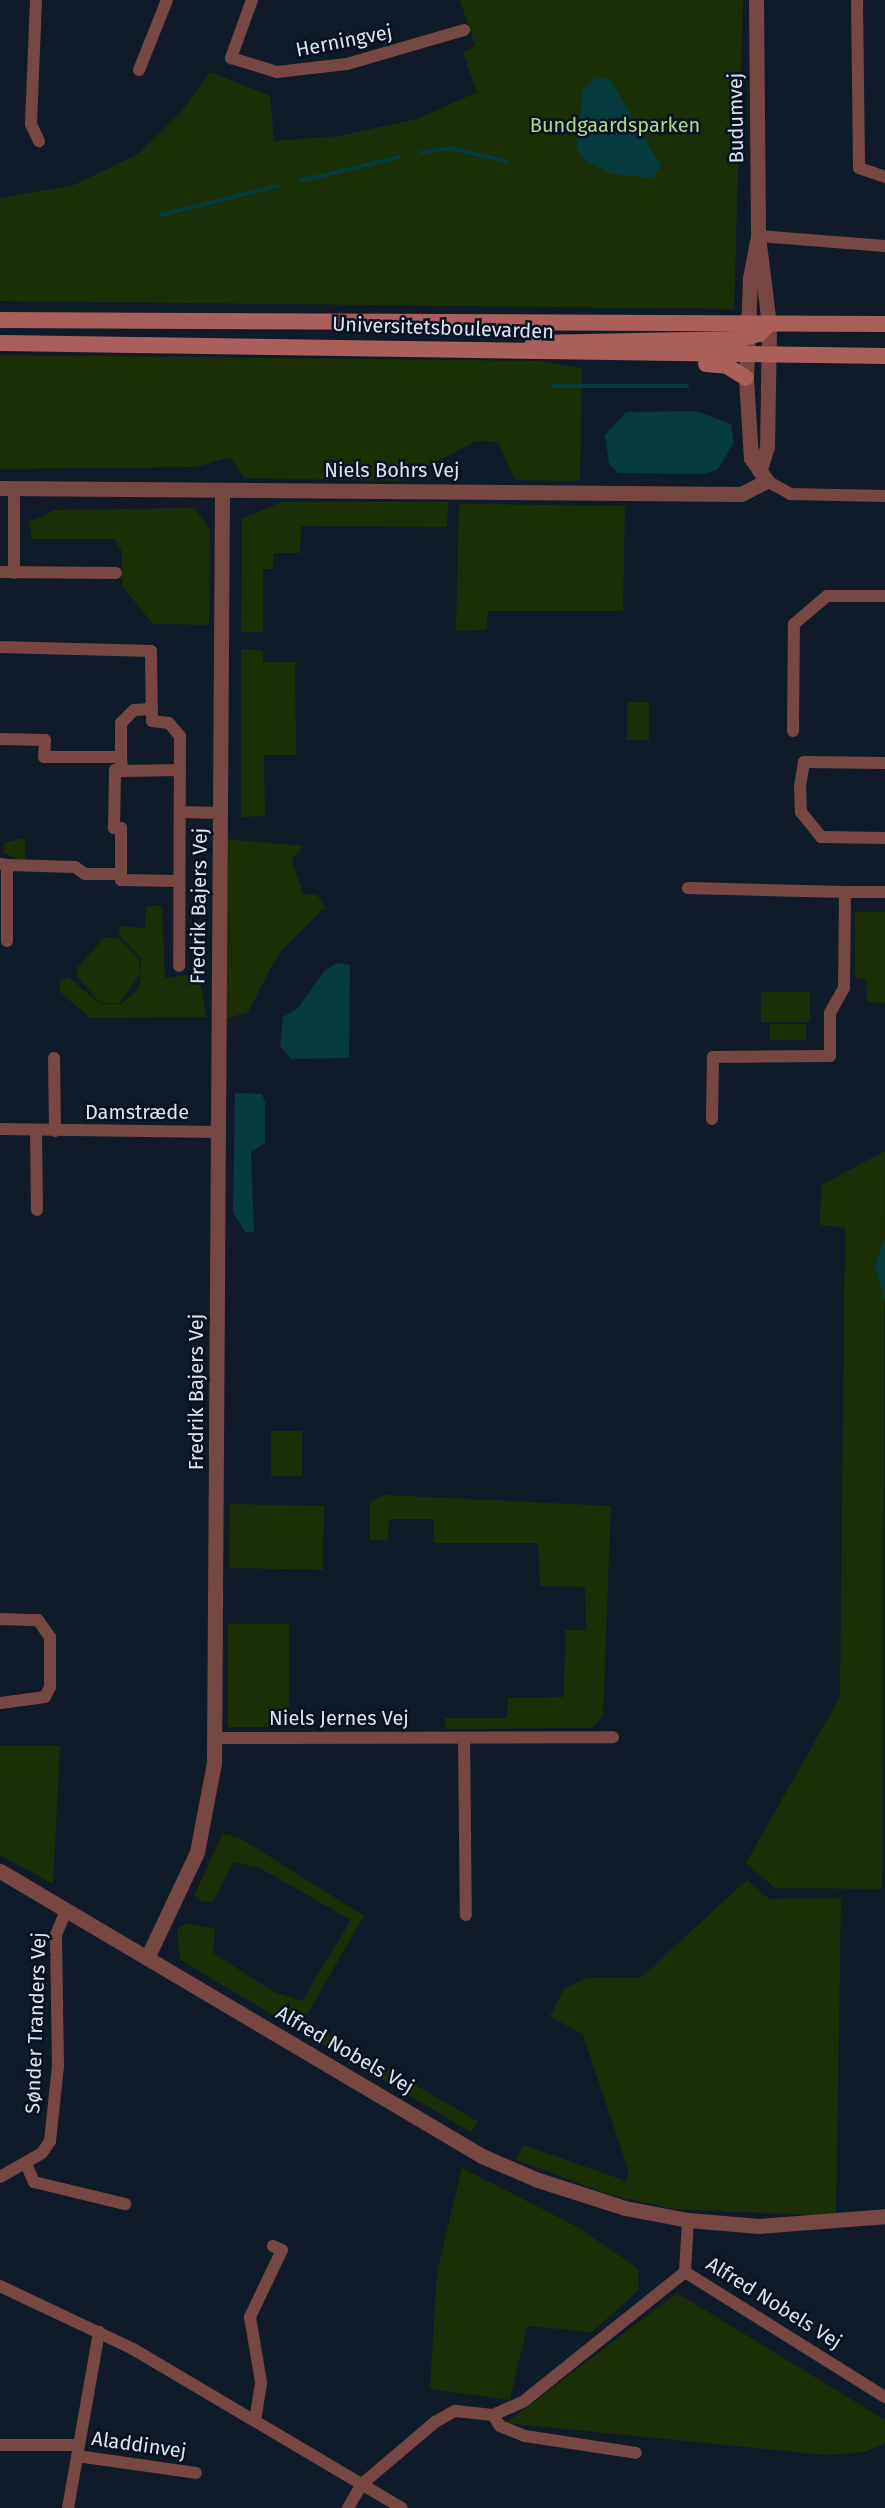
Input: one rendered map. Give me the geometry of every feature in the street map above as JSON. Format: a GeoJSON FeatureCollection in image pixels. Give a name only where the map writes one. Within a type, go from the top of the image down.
{"type":"FeatureCollection","features":[{"type":"Feature","properties":{"kind":"main road","name":"Universitetsboulevarden"},"geometry":{"type":"LineString","coordinates":[[0,320],[749,339],[769,354],[885,356]]}},
{"type":"Feature","properties":{"kind":"main road","name":"Universitetsboulevarden"},"geometry":{"type":"LineString","coordinates":[[0,343],[472,348],[535,353],[749,339],[769,330],[885,324]]}},
{"type":"Feature","properties":{"kind":"main road"},"geometry":{"type":"LineString","coordinates":[[472,348],[584,338],[749,339]]}},
{"type":"Feature","properties":{"kind":"main road"},"geometry":{"type":"LineString","coordinates":[[535,353],[578,363],[722,364],[746,378]]}},
{"type":"Feature","properties":{"kind":"street"},"geometry":{"type":"LineString","coordinates":[[36,0],[31,124],[39,141]]}},
{"type":"Feature","properties":{"kind":"street"},"geometry":{"type":"LineString","coordinates":[[139,70],[167,0]]}},
{"type":"Feature","properties":{"kind":"street","name":"Herningvej"},"geometry":{"type":"LineString","coordinates":[[252,0],[228,63],[277,72],[312,69],[389,54],[464,30]]}},
{"type":"Feature","properties":{"kind":"street","name":"Budumvej"},"geometry":{"type":"LineString","coordinates":[[756,0],[759,236],[769,330]]}},
{"type":"Feature","properties":{"kind":"street"},"geometry":{"type":"LineString","coordinates":[[857,0],[859,168],[885,177]]}},
{"type":"Feature","properties":{"kind":"street"},"geometry":{"type":"LineString","coordinates":[[759,236],[885,246]]}},
{"type":"Feature","properties":{"kind":"street","name":"Budumvej"},"geometry":{"type":"LineString","coordinates":[[749,339],[750,278],[759,236]]}},
{"type":"Feature","properties":{"kind":"street"},"geometry":{"type":"LineString","coordinates":[[763,476],[767,447],[769,330]]}},
{"type":"Feature","properties":{"kind":"street"},"geometry":{"type":"LineString","coordinates":[[749,339],[746,378],[751,458],[763,476],[790,494],[885,496]]}},
{"type":"Feature","properties":{"kind":"street","name":"Niels Bohrs Vej"},"geometry":{"type":"LineString","coordinates":[[14,573],[7,488],[741,494],[763,476]]}},
{"type":"Feature","properties":{"kind":"street","name":"Fredrik Bajers Vej"},"geometry":{"type":"LineString","coordinates":[[147,1958],[197,1852],[207,1819],[215,1738],[222,490]]}},
{"type":"Feature","properties":{"kind":"street"},"geometry":{"type":"LineString","coordinates":[[0,572],[116,573]]}},
{"type":"Feature","properties":{"kind":"street"},"geometry":{"type":"LineString","coordinates":[[793,730],[794,624],[827,596],[885,596]]}},
{"type":"Feature","properties":{"kind":"street"},"geometry":{"type":"LineString","coordinates":[[0,647],[152,651],[152,710],[134,710],[121,723],[122,771]]}},
{"type":"Feature","properties":{"kind":"street","name":"Fredrik Bajers Vej"},"geometry":{"type":"LineString","coordinates":[[152,710],[153,722],[169,723],[180,736],[179,966]]}},
{"type":"Feature","properties":{"kind":"street"},"geometry":{"type":"LineString","coordinates":[[0,740],[45,740],[44,757],[121,758]]}},
{"type":"Feature","properties":{"kind":"street"},"geometry":{"type":"LineString","coordinates":[[885,763],[804,762],[800,786],[801,812],[821,837],[885,838]]}},
{"type":"Feature","properties":{"kind":"street"},"geometry":{"type":"LineString","coordinates":[[120,874],[121,828],[114,828],[115,770],[180,770]]}},
{"type":"Feature","properties":{"kind":"street","name":"Fredrik Bajers Vej"},"geometry":{"type":"LineString","coordinates":[[180,812],[221,813]]}},
{"type":"Feature","properties":{"kind":"street","name":"Fredrik Bajers Vej"},"geometry":{"type":"LineString","coordinates":[[7,942],[4,865],[120,874],[121,880],[179,880]]}},
{"type":"Feature","properties":{"kind":"street"},"geometry":{"type":"LineString","coordinates":[[688,888],[885,892]]}},
{"type":"Feature","properties":{"kind":"street"},"geometry":{"type":"LineString","coordinates":[[712,1119],[713,1057],[830,1056],[830,1013],[844,988],[846,892]]}},
{"type":"Feature","properties":{"kind":"street"},"geometry":{"type":"LineString","coordinates":[[54,1058],[55,1131]]}},
{"type":"Feature","properties":{"kind":"street","name":"Damstræde"},"geometry":{"type":"LineString","coordinates":[[0,1129],[218,1132]]}},
{"type":"Feature","properties":{"kind":"street"},"geometry":{"type":"LineString","coordinates":[[36,1131],[37,1210]]}},
{"type":"Feature","properties":{"kind":"street"},"geometry":{"type":"LineString","coordinates":[[0,1619],[43,1623],[50,1657],[45,1697],[0,1703]]}},
{"type":"Feature","properties":{"kind":"street","name":"Niels Jernes Vej"},"geometry":{"type":"LineString","coordinates":[[215,1738],[612,1737]]}},
{"type":"Feature","properties":{"kind":"street"},"geometry":{"type":"LineString","coordinates":[[464,1738],[466,1915]]}},
{"type":"Feature","properties":{"kind":"street","name":"Alfred Nobels Vej"},"geometry":{"type":"LineString","coordinates":[[0,1871],[482,2156],[576,2194],[688,2220],[759,2226],[885,2216]]}},
{"type":"Feature","properties":{"kind":"street","name":"Sønder Tranders Vej"},"geometry":{"type":"LineString","coordinates":[[0,2177],[26,2164],[50,2141],[58,2066],[56,1935],[66,1910]]}},
{"type":"Feature","properties":{"kind":"street"},"geometry":{"type":"LineString","coordinates":[[26,2164],[34,2182],[125,2204]]}},
{"type":"Feature","properties":{"kind":"street","name":"Alfred Nobels Vej"},"geometry":{"type":"LineString","coordinates":[[688,2220],[685,2272],[885,2397]]}},
{"type":"Feature","properties":{"kind":"street"},"geometry":{"type":"LineString","coordinates":[[255,2421],[261,2382],[250,2317],[282,2250],[273,2246]]}},
{"type":"Feature","properties":{"kind":"street"},"geometry":{"type":"LineString","coordinates":[[348,2508],[362,2484],[455,2411],[493,2415],[524,2401],[685,2272]]}},
{"type":"Feature","properties":{"kind":"street"},"geometry":{"type":"LineString","coordinates":[[0,2286],[99,2332],[402,2508]]}},
{"type":"Feature","properties":{"kind":"street","name":"Aladdinvej"},"geometry":{"type":"LineString","coordinates":[[68,2508],[99,2332]]}},
{"type":"Feature","properties":{"kind":"street"},"geometry":{"type":"LineString","coordinates":[[493,2415],[500,2426],[525,2436],[636,2453]]}},
{"type":"Feature","properties":{"kind":"street","name":"Aladdinvej"},"geometry":{"type":"LineString","coordinates":[[0,2445],[78,2451],[196,2473]]}},
{"type":"Feature","properties":{"kind":"green space","name":"Bundgaardsparken"},"geometry":{"type":"Polygon","coordinates":[[[460,0],[743,0],[734,309],[0,301],[0,198],[74,185],[138,154],[181,112],[210,72],[270,96],[274,141],[340,136],[420,118],[477,92],[463,53],[475,45],[460,0]]]}},
{"type":"Feature","properties":{"kind":"green space"},"geometry":{"type":"Polygon","coordinates":[[[0,355],[540,361],[582,368],[580,481],[515,480],[498,442],[476,441],[400,481],[244,478],[231,457],[196,467],[0,469],[0,355]]]}},
{"type":"Feature","properties":{"kind":"green space"},"geometry":{"type":"Polygon","coordinates":[[[281,502],[448,502],[447,527],[301,526],[300,553],[274,553],[273,569],[263,569],[263,632],[241,632],[242,519],[281,502]]]}},
{"type":"Feature","properties":{"kind":"green space"},"geometry":{"type":"Polygon","coordinates":[[[459,504],[625,506],[623,611],[488,611],[486,630],[456,631],[459,504]]]}},
{"type":"Feature","properties":{"kind":"green space"},"geometry":{"type":"Polygon","coordinates":[[[194,508],[210,529],[209,625],[153,624],[122,586],[122,552],[115,539],[32,539],[29,522],[55,510],[194,508]]]}},
{"type":"Feature","properties":{"kind":"green space"},"geometry":{"type":"Polygon","coordinates":[[[241,649],[263,651],[263,662],[295,662],[296,755],[264,755],[265,816],[241,817],[241,649]]]}},
{"type":"Feature","properties":{"kind":"green space"},"geometry":{"type":"Polygon","coordinates":[[[627,702],[649,702],[649,740],[627,740],[627,702]]]}},
{"type":"Feature","properties":{"kind":"green space"},"geometry":{"type":"Polygon","coordinates":[[[25,839],[25,863],[3,852],[4,843],[25,839]]]}},
{"type":"Feature","properties":{"kind":"green space"},"geometry":{"type":"Polygon","coordinates":[[[226,839],[303,846],[292,860],[303,894],[317,895],[325,907],[279,953],[248,1012],[225,1019],[226,839]]]}},
{"type":"Feature","properties":{"kind":"green space"},"geometry":{"type":"Polygon","coordinates":[[[146,906],[162,906],[165,978],[199,974],[206,1017],[90,1018],[60,992],[60,981],[69,977],[100,1004],[121,1004],[132,995],[140,985],[141,958],[119,935],[120,926],[145,928],[146,906]]]}},
{"type":"Feature","properties":{"kind":"green space"},"geometry":{"type":"Polygon","coordinates":[[[855,912],[885,912],[885,1003],[867,1002],[866,979],[855,978],[855,912]]]}},
{"type":"Feature","properties":{"kind":"green space"},"geometry":{"type":"Polygon","coordinates":[[[117,937],[139,959],[140,974],[120,1003],[100,1003],[77,976],[78,967],[104,938],[117,937]]]}},
{"type":"Feature","properties":{"kind":"green space"},"geometry":{"type":"Polygon","coordinates":[[[761,992],[810,992],[810,1022],[761,1022],[761,992]]]}},
{"type":"Feature","properties":{"kind":"green space"},"geometry":{"type":"Polygon","coordinates":[[[770,1024],[806,1024],[806,1040],[770,1040],[770,1024]]]}},
{"type":"Feature","properties":{"kind":"green space"},"geometry":{"type":"Polygon","coordinates":[[[885,1151],[882,1889],[775,1888],[746,1863],[840,1697],[845,1228],[820,1225],[821,1185],[885,1151]]]}},
{"type":"Feature","properties":{"kind":"green space"},"geometry":{"type":"Polygon","coordinates":[[[271,1431],[302,1431],[302,1476],[271,1476],[271,1431]]]}},
{"type":"Feature","properties":{"kind":"green space"},"geometry":{"type":"Polygon","coordinates":[[[384,1495],[611,1506],[603,1715],[592,1728],[445,1729],[445,1718],[507,1718],[508,1698],[564,1697],[565,1630],[586,1630],[585,1587],[540,1586],[538,1543],[434,1543],[434,1519],[389,1519],[388,1540],[370,1540],[370,1502],[384,1495]]]}},
{"type":"Feature","properties":{"kind":"green space"},"geometry":{"type":"Polygon","coordinates":[[[230,1504],[324,1506],[323,1570],[229,1568],[230,1504]]]}},
{"type":"Feature","properties":{"kind":"green space"},"geometry":{"type":"Polygon","coordinates":[[[228,1624],[289,1624],[289,1727],[228,1727],[228,1624]]]}},
{"type":"Feature","properties":{"kind":"green space"},"geometry":{"type":"Polygon","coordinates":[[[0,1746],[60,1746],[53,1884],[0,1855],[0,1746]]]}},
{"type":"Feature","properties":{"kind":"green space"},"geometry":{"type":"Polygon","coordinates":[[[223,1834],[240,1838],[364,1916],[304,2019],[478,2122],[471,2132],[180,1960],[177,1929],[187,1923],[215,1929],[213,1953],[274,1992],[302,2001],[351,1920],[260,1868],[233,1862],[213,1902],[201,1901],[194,1895],[223,1834]]]}},
{"type":"Feature","properties":{"kind":"green space"},"geometry":{"type":"Polygon","coordinates":[[[747,1880],[769,1899],[841,1898],[836,2216],[674,2209],[614,2196],[516,2160],[523,2145],[626,2181],[629,2172],[583,2035],[550,2016],[564,1989],[586,1978],[640,1978],[747,1880]]]}},
{"type":"Feature","properties":{"kind":"green space"},"geometry":{"type":"Polygon","coordinates":[[[462,2168],[581,2229],[638,2269],[639,2290],[592,2332],[527,2326],[510,2400],[430,2389],[437,2272],[462,2168]]]}},
{"type":"Feature","properties":{"kind":"green space"},"geometry":{"type":"Polygon","coordinates":[[[677,2293],[885,2420],[885,2443],[865,2452],[827,2455],[506,2423],[677,2293]]]}},
{"type":"Feature","properties":{"kind":"shaded area"},"geometry":{"type":"Polygon","coordinates":[[[596,78],[610,79],[661,166],[652,178],[612,174],[585,161],[577,149],[583,89],[596,78]]]}},
{"type":"Feature","properties":{"kind":"shaded area"},"geometry":{"type":"Polygon","coordinates":[[[696,411],[731,424],[734,443],[718,469],[703,474],[618,473],[609,464],[605,435],[626,412],[696,411]]]}},
{"type":"Feature","properties":{"kind":"shaded area"},"geometry":{"type":"Polygon","coordinates":[[[338,963],[350,965],[349,1058],[291,1059],[280,1046],[283,1017],[298,1008],[325,970],[338,963]]]}},
{"type":"Feature","properties":{"kind":"shaded area"},"geometry":{"type":"Polygon","coordinates":[[[235,1093],[262,1094],[265,1102],[265,1143],[251,1152],[254,1232],[245,1232],[233,1212],[235,1093]]]}},
{"type":"Feature","properties":{"kind":"shaded area"},"geometry":{"type":"Polygon","coordinates":[[[885,1239],[885,1303],[875,1266],[885,1239]]]}},
{"type":"Feature","properties":{"kind":"waterway"},"geometry":{"type":"LineString","coordinates":[[420,153],[448,148],[506,161]]}},
{"type":"Feature","properties":{"kind":"waterway"},"geometry":{"type":"LineString","coordinates":[[300,181],[399,157]]}},
{"type":"Feature","properties":{"kind":"waterway"},"geometry":{"type":"LineString","coordinates":[[161,215],[277,186]]}},
{"type":"Feature","properties":{"kind":"waterway"},"geometry":{"type":"LineString","coordinates":[[552,386],[687,386]]}}]}
